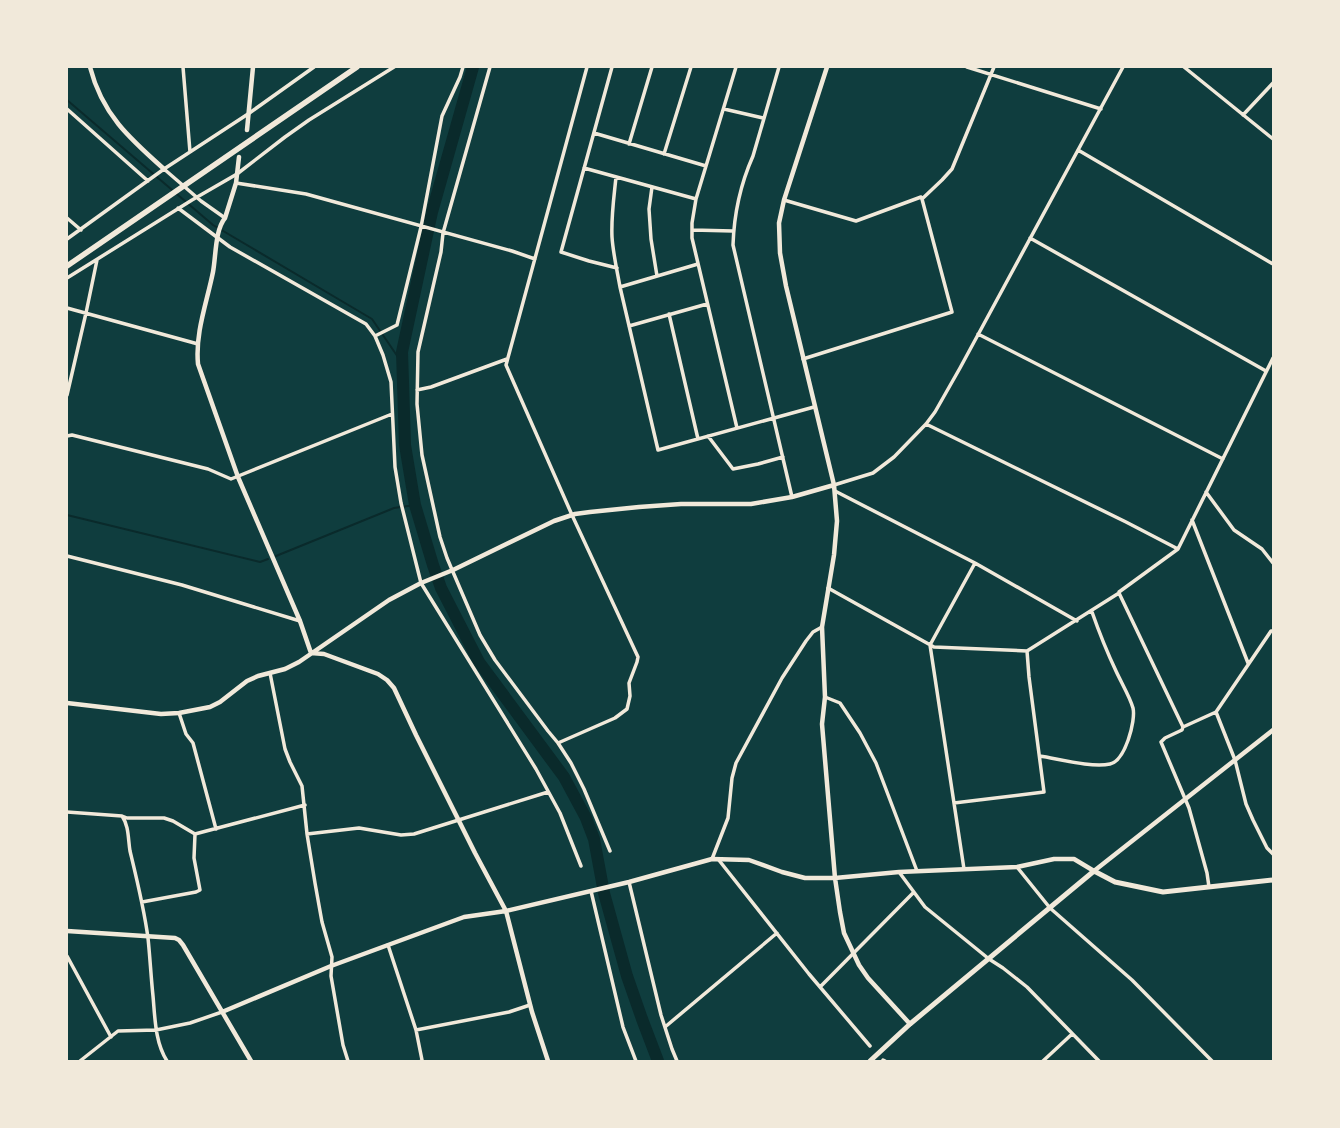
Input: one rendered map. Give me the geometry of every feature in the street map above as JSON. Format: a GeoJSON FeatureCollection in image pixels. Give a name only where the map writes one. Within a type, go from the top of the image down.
{"type":"FeatureCollection","features":[{"type":"Feature","properties":{"kind":"highway"},"geometry":{"type":"LineString","coordinates":[[67,266],[357,67]]}},
{"type":"Feature","properties":{"kind":"main road"},"geometry":{"type":"LineString","coordinates":[[870,1061],[910,1024],[1094,871],[1115,882],[1163,892],[1273,880]]}},
{"type":"Feature","properties":{"kind":"street"},"geometry":{"type":"LineString","coordinates":[[90,67],[98,91],[112,116],[129,138],[162,170],[197,197],[223,220]]}},
{"type":"Feature","properties":{"kind":"street"},"geometry":{"type":"LineString","coordinates":[[183,67],[190,152]]}},
{"type":"Feature","properties":{"kind":"street"},"geometry":{"type":"LineString","coordinates":[[247,130],[253,67]]}},
{"type":"Feature","properties":{"kind":"street"},"geometry":{"type":"LineString","coordinates":[[67,239],[162,170],[248,114],[314,67]]}},
{"type":"Feature","properties":{"kind":"street"},"geometry":{"type":"LineString","coordinates":[[67,278],[178,208],[183,207],[192,200],[237,174],[309,120],[394,67]]}},
{"type":"Feature","properties":{"kind":"street"},"geometry":{"type":"LineString","coordinates":[[376,336],[397,325],[422,227],[442,116],[460,77],[462,67]]}},
{"type":"Feature","properties":{"kind":"street"},"geometry":{"type":"LineString","coordinates":[[490,67],[443,233],[441,252],[418,352],[417,404],[421,448],[426,480],[440,537],[447,558],[480,635],[495,660],[558,743],[579,778],[610,851]]}},
{"type":"Feature","properties":{"kind":"street"},"geometry":{"type":"LineString","coordinates":[[558,743],[615,718],[627,710],[630,696],[629,683],[638,657],[572,515],[506,365],[587,67]]}},
{"type":"Feature","properties":{"kind":"street"},"geometry":{"type":"LineString","coordinates":[[612,67],[561,252],[617,268]]}},
{"type":"Feature","properties":{"kind":"street"},"geometry":{"type":"LineString","coordinates":[[629,144],[652,67]]}},
{"type":"Feature","properties":{"kind":"street"},"geometry":{"type":"LineString","coordinates":[[664,154],[691,67]]}},
{"type":"Feature","properties":{"kind":"street"},"geometry":{"type":"LineString","coordinates":[[731,67],[736,68],[696,199],[692,230],[698,264],[737,428]]}},
{"type":"Feature","properties":{"kind":"street"},"geometry":{"type":"LineString","coordinates":[[779,67],[736,212],[733,231],[733,245],[775,418],[792,497]]}},
{"type":"Feature","properties":{"kind":"street"},"geometry":{"type":"LineString","coordinates":[[827,67],[784,200],[779,223],[780,253],[786,286],[814,408],[835,491],[837,521],[834,555],[822,627],[825,697],[822,724],[835,878],[840,912],[844,932],[859,965],[868,978],[910,1024]]}},
{"type":"Feature","properties":{"kind":"street"},"geometry":{"type":"LineString","coordinates":[[967,67],[1101,109]]}},
{"type":"Feature","properties":{"kind":"street"},"geometry":{"type":"LineString","coordinates":[[922,199],[952,169],[994,67]]}},
{"type":"Feature","properties":{"kind":"street"},"geometry":{"type":"LineString","coordinates":[[67,703],[162,714],[179,714],[210,707],[220,702],[247,681],[270,673],[285,670],[299,662],[389,600],[421,583],[453,570],[554,521],[572,515],[590,512],[674,505],[741,505],[792,497],[873,473],[894,457],[926,424],[938,406],[1123,67]]}},
{"type":"Feature","properties":{"kind":"street"},"geometry":{"type":"LineString","coordinates":[[1184,67],[1273,139]]}},
{"type":"Feature","properties":{"kind":"street"},"geometry":{"type":"LineString","coordinates":[[1243,115],[1273,83]]}},
{"type":"Feature","properties":{"kind":"street"},"geometry":{"type":"LineString","coordinates":[[67,109],[148,181]]}},
{"type":"Feature","properties":{"kind":"street"},"geometry":{"type":"LineString","coordinates":[[724,109],[764,118]]}},
{"type":"Feature","properties":{"kind":"street"},"geometry":{"type":"LineString","coordinates":[[594,133],[706,166]]}},
{"type":"Feature","properties":{"kind":"street"},"geometry":{"type":"LineString","coordinates":[[1078,150],[1273,264]]}},
{"type":"Feature","properties":{"kind":"street"},"geometry":{"type":"LineString","coordinates":[[239,156],[236,183],[218,237],[213,272],[198,344],[198,364],[238,477],[300,621],[311,653]]}},
{"type":"Feature","properties":{"kind":"street"},"geometry":{"type":"LineString","coordinates":[[584,168],[696,199]]}},
{"type":"Feature","properties":{"kind":"street"},"geometry":{"type":"LineString","coordinates":[[616,177],[612,237],[620,287],[658,450],[814,408]]}},
{"type":"Feature","properties":{"kind":"street"},"geometry":{"type":"LineString","coordinates":[[236,183],[306,194],[512,251],[535,259]]}},
{"type":"Feature","properties":{"kind":"street"},"geometry":{"type":"LineString","coordinates":[[652,187],[649,208],[651,239],[657,276]]}},
{"type":"Feature","properties":{"kind":"street"},"geometry":{"type":"LineString","coordinates":[[784,200],[856,221],[921,197],[922,199]]}},
{"type":"Feature","properties":{"kind":"street"},"geometry":{"type":"LineString","coordinates":[[803,359],[952,312],[922,199]]}},
{"type":"Feature","properties":{"kind":"street"},"geometry":{"type":"LineString","coordinates":[[178,208],[218,237],[366,324],[376,336],[391,382],[395,467],[402,510],[421,583],[536,769],[560,813],[581,866]]}},
{"type":"Feature","properties":{"kind":"street"},"geometry":{"type":"LineString","coordinates":[[67,218],[81,230]]}},
{"type":"Feature","properties":{"kind":"street"},"geometry":{"type":"LineString","coordinates":[[692,230],[733,231]]}},
{"type":"Feature","properties":{"kind":"street"},"geometry":{"type":"LineString","coordinates":[[1030,238],[1266,371]]}},
{"type":"Feature","properties":{"kind":"street"},"geometry":{"type":"LineString","coordinates":[[67,395],[97,260]]}},
{"type":"Feature","properties":{"kind":"street"},"geometry":{"type":"LineString","coordinates":[[620,287],[698,264]]}},
{"type":"Feature","properties":{"kind":"street"},"geometry":{"type":"LineString","coordinates":[[629,326],[708,304]]}},
{"type":"Feature","properties":{"kind":"street"},"geometry":{"type":"LineString","coordinates":[[67,308],[198,344]]}},
{"type":"Feature","properties":{"kind":"street"},"geometry":{"type":"LineString","coordinates":[[669,314],[698,439]]}},
{"type":"Feature","properties":{"kind":"street"},"geometry":{"type":"LineString","coordinates":[[978,334],[1223,459]]}},
{"type":"Feature","properties":{"kind":"street"},"geometry":{"type":"LineString","coordinates":[[828,588],[934,647],[1028,651],[1092,612],[1178,549],[1273,358]]}},
{"type":"Feature","properties":{"kind":"street"},"geometry":{"type":"LineString","coordinates":[[417,390],[507,359]]}},
{"type":"Feature","properties":{"kind":"street"},"geometry":{"type":"LineString","coordinates":[[67,436],[72,435],[208,469],[231,479],[392,414]]}},
{"type":"Feature","properties":{"kind":"street"},"geometry":{"type":"LineString","coordinates":[[926,424],[1178,549]]}},
{"type":"Feature","properties":{"kind":"street"},"geometry":{"type":"LineString","coordinates":[[708,436],[733,469],[783,457]]}},
{"type":"Feature","properties":{"kind":"street"},"geometry":{"type":"LineString","coordinates":[[835,491],[975,563],[1077,621]]}},
{"type":"Feature","properties":{"kind":"street"},"geometry":{"type":"LineString","coordinates":[[1206,492],[1234,530],[1262,549],[1273,563]]}},
{"type":"Feature","properties":{"kind":"street"},"geometry":{"type":"LineString","coordinates":[[1192,520],[1248,663]]}},
{"type":"Feature","properties":{"kind":"street"},"geometry":{"type":"LineString","coordinates":[[67,556],[182,585],[300,621]]}},
{"type":"Feature","properties":{"kind":"street"},"geometry":{"type":"LineString","coordinates":[[964,869],[930,645],[975,563]]}},
{"type":"Feature","properties":{"kind":"street"},"geometry":{"type":"LineString","coordinates":[[1119,593],[1183,727]]}},
{"type":"Feature","properties":{"kind":"street"},"geometry":{"type":"LineString","coordinates":[[1040,756],[1094,765],[1110,764],[1117,761],[1126,747],[1132,722],[1133,708],[1105,648],[1092,612]]}},
{"type":"Feature","properties":{"kind":"street"},"geometry":{"type":"LineString","coordinates":[[712,859],[728,818],[732,778],[736,763],[782,678],[813,632],[822,627]]}},
{"type":"Feature","properties":{"kind":"street"},"geometry":{"type":"LineString","coordinates":[[1209,887],[1207,873],[1186,800],[1161,742],[1165,738],[1182,730],[1183,727],[1216,712],[1248,663],[1273,631]]}},
{"type":"Feature","properties":{"kind":"street"},"geometry":{"type":"LineString","coordinates":[[954,803],[1044,792],[1029,676],[1028,651]]}},
{"type":"Feature","properties":{"kind":"street"},"geometry":{"type":"LineString","coordinates":[[311,653],[324,654],[378,674],[387,680],[394,688],[480,863],[506,911],[530,1005],[548,1061]]}},
{"type":"Feature","properties":{"kind":"street"},"geometry":{"type":"LineString","coordinates":[[270,673],[285,749],[302,786],[307,834],[322,922],[332,957],[331,976],[343,1045],[348,1061]]}},
{"type":"Feature","properties":{"kind":"street"},"geometry":{"type":"LineString","coordinates":[[825,697],[840,704],[860,733],[876,763],[917,871]]}},
{"type":"Feature","properties":{"kind":"street"},"geometry":{"type":"LineString","coordinates":[[1216,712],[1235,760],[1246,804],[1267,848],[1273,854]]}},
{"type":"Feature","properties":{"kind":"street"},"geometry":{"type":"LineString","coordinates":[[179,714],[186,734],[192,743],[216,829]]}},
{"type":"Feature","properties":{"kind":"street"},"geometry":{"type":"LineString","coordinates":[[80,1061],[118,1031],[156,1030],[190,1023],[222,1012],[331,966],[464,917],[506,911],[629,882],[712,859],[749,860],[782,872],[805,878],[835,878],[899,872],[1017,867],[1054,859],[1074,859],[1094,871],[1273,730]]}},
{"type":"Feature","properties":{"kind":"street"},"geometry":{"type":"LineString","coordinates":[[307,834],[359,828],[401,835],[414,834],[548,792]]}},
{"type":"Feature","properties":{"kind":"street"},"geometry":{"type":"LineString","coordinates":[[67,812],[122,816],[126,818],[164,818],[173,821],[195,834],[305,805]]}},
{"type":"Feature","properties":{"kind":"street"},"geometry":{"type":"LineString","coordinates":[[122,816],[127,827],[130,849],[139,882],[148,936],[156,1030],[167,1061]]}},
{"type":"Feature","properties":{"kind":"street"},"geometry":{"type":"LineString","coordinates":[[142,902],[200,890],[194,858],[195,834]]}},
{"type":"Feature","properties":{"kind":"street"},"geometry":{"type":"LineString","coordinates":[[718,859],[870,1046]]}},
{"type":"Feature","properties":{"kind":"street"},"geometry":{"type":"LineString","coordinates":[[1017,867],[1050,908],[1132,980],[1212,1061]]}},
{"type":"Feature","properties":{"kind":"street"},"geometry":{"type":"LineString","coordinates":[[899,872],[925,907],[989,959],[1003,968],[1026,988],[1099,1061]]}},
{"type":"Feature","properties":{"kind":"street"},"geometry":{"type":"LineString","coordinates":[[629,882],[650,975],[665,1027],[677,1061]]}},
{"type":"Feature","properties":{"kind":"street"},"geometry":{"type":"LineString","coordinates":[[591,891],[623,1027],[636,1061]]}},
{"type":"Feature","properties":{"kind":"street"},"geometry":{"type":"LineString","coordinates":[[821,986],[913,892]]}},
{"type":"Feature","properties":{"kind":"street"},"geometry":{"type":"LineString","coordinates":[[67,931],[175,938],[179,940],[251,1061]]}},
{"type":"Feature","properties":{"kind":"street"},"geometry":{"type":"LineString","coordinates":[[665,1027],[777,933]]}},
{"type":"Feature","properties":{"kind":"street"},"geometry":{"type":"LineString","coordinates":[[388,945],[416,1030],[421,1061]]}},
{"type":"Feature","properties":{"kind":"street"},"geometry":{"type":"LineString","coordinates":[[67,956],[111,1037]]}},
{"type":"Feature","properties":{"kind":"street"},"geometry":{"type":"LineString","coordinates":[[416,1030],[509,1012],[530,1005]]}},
{"type":"Feature","properties":{"kind":"street"},"geometry":{"type":"LineString","coordinates":[[1043,1061],[1072,1034]]}},
{"type":"Feature","properties":{"kind":"waterway"},"geometry":{"type":"LineString","coordinates":[[473,67],[432,212],[402,352],[405,445],[415,505],[441,588],[479,662],[564,777],[586,818],[594,839],[604,893],[627,976],[658,1061]]}},
{"type":"Feature","properties":{"kind":"waterway"},"geometry":{"type":"LineString","coordinates":[[67,100],[213,225],[372,319],[402,363]]}},
{"type":"Feature","properties":{"kind":"waterway"},"geometry":{"type":"LineString","coordinates":[[276,556],[394,508],[415,505]]}},
{"type":"Feature","properties":{"kind":"waterway"},"geometry":{"type":"LineString","coordinates":[[67,515],[260,562],[268,559]]}}]}
